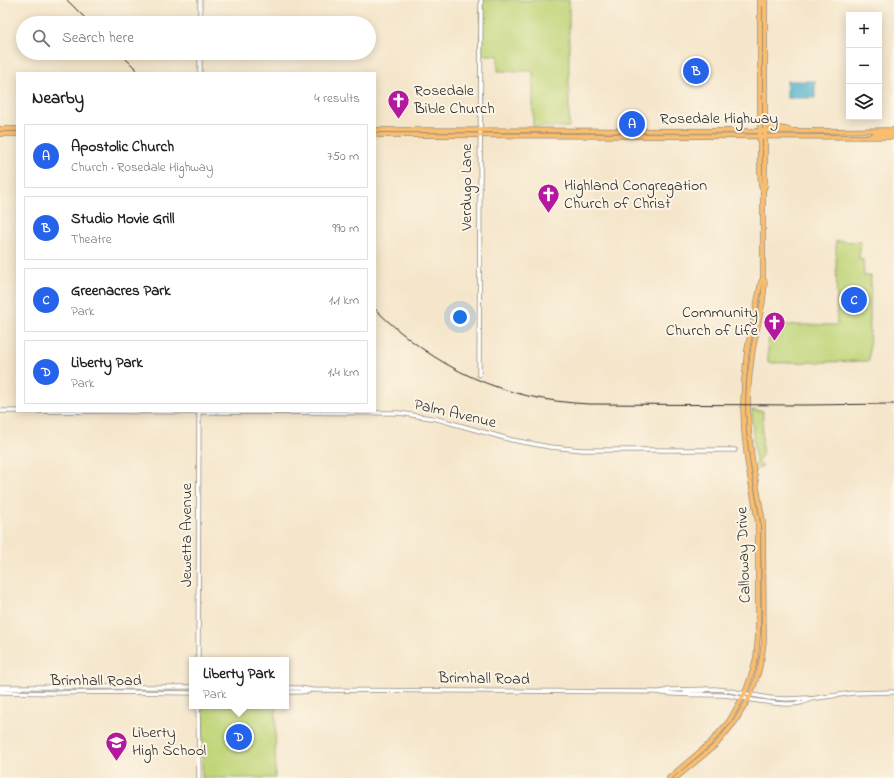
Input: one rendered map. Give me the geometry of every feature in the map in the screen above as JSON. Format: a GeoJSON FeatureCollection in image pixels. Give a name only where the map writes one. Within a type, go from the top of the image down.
{"type":"FeatureCollection","features":[{"type":"Feature","properties":{"kind":"main road","name":"Calloway Drive"},"geometry":{"type":"LineString","coordinates":[[669,778],[722,739],[740,715],[751,695],[758,674],[764,641],[763,522],[752,459],[748,405],[752,357],[765,282],[763,278],[763,192],[761,186],[760,134],[760,0]]}},
{"type":"Feature","properties":{"kind":"main road","name":"Calloway Drive"},"geometry":{"type":"LineString","coordinates":[[763,192],[765,186],[766,134],[765,0]]}},
{"type":"Feature","properties":{"kind":"main road"},"geometry":{"type":"LineString","coordinates":[[760,54],[763,62],[762,74],[765,80]]}},
{"type":"Feature","properties":{"kind":"main road"},"geometry":{"type":"LineString","coordinates":[[766,120],[767,125],[770,127],[797,131]]}},
{"type":"Feature","properties":{"kind":"main road"},"geometry":{"type":"LineString","coordinates":[[0,131],[16,129]]}},
{"type":"Feature","properties":{"kind":"main road"},"geometry":{"type":"LineString","coordinates":[[0,131],[16,134]]}},
{"type":"Feature","properties":{"kind":"main road","name":"Rosedale Highway"},"geometry":{"type":"LineString","coordinates":[[385,133],[408,131],[480,133],[509,136],[625,136],[641,133],[675,134],[699,131],[760,134]]}},
{"type":"Feature","properties":{"kind":"main road"},"geometry":{"type":"LineString","coordinates":[[509,136],[515,133],[528,133],[529,131]]}},
{"type":"Feature","properties":{"kind":"main road","name":"Rosedale Highway"},"geometry":{"type":"LineString","coordinates":[[376,133],[577,131],[894,137]]}},
{"type":"Feature","properties":{"kind":"main road"},"geometry":{"type":"LineString","coordinates":[[539,136],[543,133],[568,133],[577,131]]}},
{"type":"Feature","properties":{"kind":"main road","name":"Rosedale Highway"},"geometry":{"type":"LineString","coordinates":[[766,134],[797,131],[894,132]]}},
{"type":"Feature","properties":{"kind":"main road"},"geometry":{"type":"LineString","coordinates":[[870,137],[872,134],[894,132]]}},
{"type":"Feature","properties":{"kind":"main road","name":"Calloway Drive"},"geometry":{"type":"LineString","coordinates":[[704,752],[720,733],[745,694],[756,657],[758,632],[758,523],[747,460],[743,405],[747,350],[763,278]]}},
{"type":"Feature","properties":{"kind":"main road"},"geometry":{"type":"LineString","coordinates":[[758,598],[761,601],[761,617],[764,623]]}},
{"type":"Feature","properties":{"kind":"main road"},"geometry":{"type":"LineString","coordinates":[[758,632],[760,635],[759,652],[762,656]]}},
{"type":"Feature","properties":{"kind":"main road"},"geometry":{"type":"LineString","coordinates":[[676,778],[692,765],[694,760],[704,752]]}},
{"type":"Feature","properties":{"kind":"street"},"geometry":{"type":"LineString","coordinates":[[200,0],[200,16]]}},
{"type":"Feature","properties":{"kind":"street","name":"Verdugo Lane"},"geometry":{"type":"LineString","coordinates":[[479,375],[481,0]]}},
{"type":"Feature","properties":{"kind":"street"},"geometry":{"type":"LineString","coordinates":[[200,60],[200,72]]}},
{"type":"Feature","properties":{"kind":"street","name":"Palm Avenue"},"geometry":{"type":"LineString","coordinates":[[0,412],[16,412]]}},
{"type":"Feature","properties":{"kind":"street","name":"Jewetta Avenue"},"geometry":{"type":"LineString","coordinates":[[198,657],[199,412]]}},
{"type":"Feature","properties":{"kind":"street","name":"Palm Avenue"},"geometry":{"type":"LineString","coordinates":[[266,412],[399,414],[437,419],[517,441],[550,448],[590,450],[736,450]]}},
{"type":"Feature","properties":{"kind":"street","name":"Brimhall Road"},"geometry":{"type":"LineString","coordinates":[[0,687],[189,687]]}},
{"type":"Feature","properties":{"kind":"street"},"geometry":{"type":"LineString","coordinates":[[0,691],[3,689],[17,689],[23,687]]}},
{"type":"Feature","properties":{"kind":"street","name":"Brimhall Road"},"geometry":{"type":"LineString","coordinates":[[289,688],[312,690],[657,692],[669,690],[706,689],[725,690],[778,698],[810,699],[853,693],[894,692]]}},
{"type":"Feature","properties":{"kind":"street"},"geometry":{"type":"LineString","coordinates":[[681,695],[691,691],[703,691],[706,689]]}},
{"type":"Feature","properties":{"kind":"street","name":"Brimhall Road"},"geometry":{"type":"LineString","coordinates":[[289,692],[312,690]]}},
{"type":"Feature","properties":{"kind":"street","name":"Brimhall Road"},"geometry":{"type":"LineString","coordinates":[[0,691],[55,693],[189,693]]}},
{"type":"Feature","properties":{"kind":"street","name":"Brimhall Road"},"geometry":{"type":"LineString","coordinates":[[657,692],[669,695],[723,695],[784,704],[806,702],[810,699]]}},
{"type":"Feature","properties":{"kind":"street"},"geometry":{"type":"LineString","coordinates":[[198,709],[199,778]]}},
{"type":"Feature","properties":{"kind":"green space"},"geometry":{"type":"Polygon","coordinates":[[[481,0],[569,0],[569,127],[533,127],[533,71],[498,71],[498,55],[481,55],[481,0]]]}},
{"type":"Feature","properties":{"kind":"green space"},"geometry":{"type":"Polygon","coordinates":[[[836,241],[861,242],[859,259],[863,260],[864,276],[871,276],[869,361],[768,363],[768,342],[770,335],[768,325],[837,325],[836,241]]]}},
{"type":"Feature","properties":{"kind":"green space"},"geometry":{"type":"Polygon","coordinates":[[[752,410],[763,411],[762,455],[759,459],[759,464],[763,466],[757,469],[753,440],[752,410]]]}},
{"type":"Feature","properties":{"kind":"green space"},"geometry":{"type":"Polygon","coordinates":[[[203,709],[276,709],[275,778],[202,778],[203,709]]]}},
{"type":"Feature","properties":{"kind":"water"},"geometry":{"type":"Polygon","coordinates":[[[787,81],[815,81],[815,98],[787,98],[787,81]]]}},
{"type":"Feature","properties":{"kind":"railway"},"geometry":{"type":"LineString","coordinates":[[67,0],[83,16]]}},
{"type":"Feature","properties":{"kind":"railway"},"geometry":{"type":"LineString","coordinates":[[127,60],[139,72]]}},
{"type":"Feature","properties":{"kind":"railway"},"geometry":{"type":"LineString","coordinates":[[376,310],[422,349],[447,364],[473,378],[528,396],[589,404],[894,404]]}},
{"type":"Feature","properties":{"kind":"place","name":"Studio Movie Grill"},"geometry":{"type":"Point","coordinates":[696,71]}},
{"type":"Feature","properties":{"kind":"place","name":"Rosedale Bible Church"},"geometry":{"type":"Point","coordinates":[399,120]}},
{"type":"Feature","properties":{"kind":"place","name":"Apostolic Church"},"geometry":{"type":"Point","coordinates":[632,124]}},
{"type":"Feature","properties":{"kind":"place","name":"Highland Congregation Church of Christ"},"geometry":{"type":"Point","coordinates":[548,214]}},
{"type":"Feature","properties":{"kind":"place","name":"Greenacres Park"},"geometry":{"type":"Point","coordinates":[854,300]}},
{"type":"Feature","properties":{"kind":"place","name":"Community Church of Life"},"geometry":{"type":"Point","coordinates":[774,342]}},
{"type":"Feature","properties":{"kind":"place","name":"Liberty Park"},"geometry":{"type":"Point","coordinates":[239,737]}},
{"type":"Feature","properties":{"kind":"place","name":"Liberty High School"},"geometry":{"type":"Point","coordinates":[117,762]}}]}
